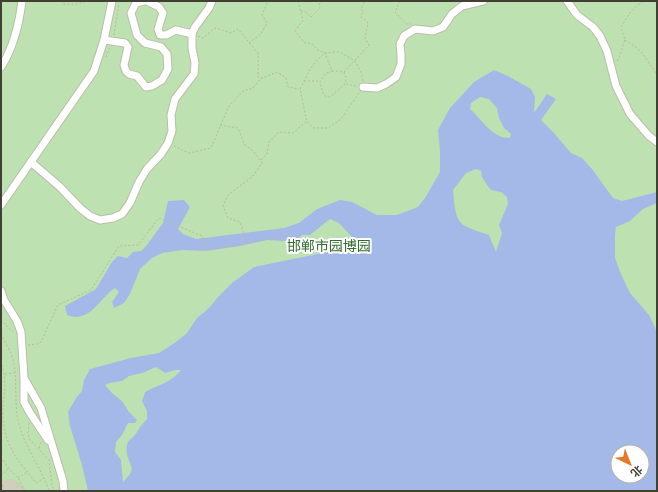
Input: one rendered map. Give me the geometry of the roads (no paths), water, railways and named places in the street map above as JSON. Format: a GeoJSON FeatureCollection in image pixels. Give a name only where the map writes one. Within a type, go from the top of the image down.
{"type":"FeatureCollection","features":[{"type":"Feature","properties":{"kind":"lane"},"geometry":{"type":"LineString","coordinates":[[1,67],[15,39],[22,1]]}},
{"type":"Feature","properties":{"kind":"lane"},"geometry":{"type":"LineString","coordinates":[[1,206],[94,71],[104,40],[112,1]]}},
{"type":"Feature","properties":{"kind":"lane"},"geometry":{"type":"LineString","coordinates":[[104,40],[125,43],[128,46],[124,65],[126,71],[129,74],[137,76],[146,87],[152,86],[162,80],[168,69],[167,54],[161,47],[145,43],[137,35],[131,13],[136,3],[144,1]]}},
{"type":"Feature","properties":{"kind":"lane"},"geometry":{"type":"LineString","coordinates":[[147,1],[160,7],[163,13],[158,29],[160,35],[166,35],[176,30],[192,34]]}},
{"type":"Feature","properties":{"kind":"lane"},"geometry":{"type":"LineString","coordinates":[[363,87],[377,88],[386,84],[396,76],[401,64],[400,44],[404,36],[415,29],[433,31],[443,27],[452,14],[462,6],[483,1]]}},
{"type":"Feature","properties":{"kind":"lane"},"geometry":{"type":"LineString","coordinates":[[567,1],[577,15],[593,27],[600,36],[607,51],[616,86],[630,114],[649,136],[657,142]]}},
{"type":"Feature","properties":{"kind":"lane"},"geometry":{"type":"LineString","coordinates":[[31,162],[90,216],[100,220],[113,218],[122,214],[130,203],[139,182],[147,169],[161,154],[168,143],[172,131],[171,115],[176,99],[194,74],[195,63],[192,48],[192,34],[210,4]]}},
{"type":"Feature","properties":{"kind":"lane"},"geometry":{"type":"LineString","coordinates":[[1,291],[4,300],[21,332],[24,402],[52,445]]}},
{"type":"Feature","properties":{"kind":"lane"},"geometry":{"type":"LineString","coordinates":[[24,378],[41,408],[63,481],[64,491]]}},
{"type":"Feature","properties":{"kind":"water"},"geometry":{"type":"Polygon","coordinates":[[[494,70],[531,89],[535,97],[534,113],[547,94],[556,99],[541,120],[571,153],[582,158],[613,198],[622,201],[657,192],[657,203],[643,209],[630,221],[616,227],[615,258],[630,293],[649,315],[657,332],[657,491],[88,491],[70,426],[68,412],[82,391],[84,380],[90,369],[131,358],[159,353],[187,333],[197,318],[209,308],[232,283],[254,267],[336,249],[351,243],[353,238],[339,223],[330,219],[310,235],[302,235],[299,238],[284,241],[267,240],[206,251],[182,250],[162,253],[152,258],[140,269],[130,294],[124,303],[114,308],[112,302],[119,292],[115,288],[93,310],[82,316],[75,317],[67,315],[65,306],[96,289],[112,262],[118,256],[127,258],[133,252],[141,251],[147,245],[163,223],[168,201],[184,200],[190,207],[178,229],[183,234],[196,239],[284,228],[299,223],[317,209],[340,200],[352,202],[377,215],[397,215],[418,207],[440,172],[438,130],[450,108],[474,82],[494,70]],[[480,97],[471,103],[470,109],[497,135],[510,138],[511,134],[504,128],[499,118],[497,108],[489,99],[480,97]],[[476,169],[466,173],[453,190],[457,217],[462,224],[489,235],[496,252],[502,233],[499,225],[508,204],[507,197],[501,192],[491,190],[482,177],[481,171],[476,169]],[[156,367],[142,373],[129,376],[122,381],[105,385],[122,401],[129,412],[137,420],[135,423],[128,423],[122,435],[116,442],[115,452],[121,460],[123,482],[130,474],[132,468],[128,459],[128,442],[147,419],[147,411],[142,401],[145,392],[173,378],[181,370],[165,373],[156,367]]]}},
{"type":"Feature","properties":{"kind":"park label","name":"邯郸市园博园"},"geometry":{"type":"Point","coordinates":[329,246]}}]}
